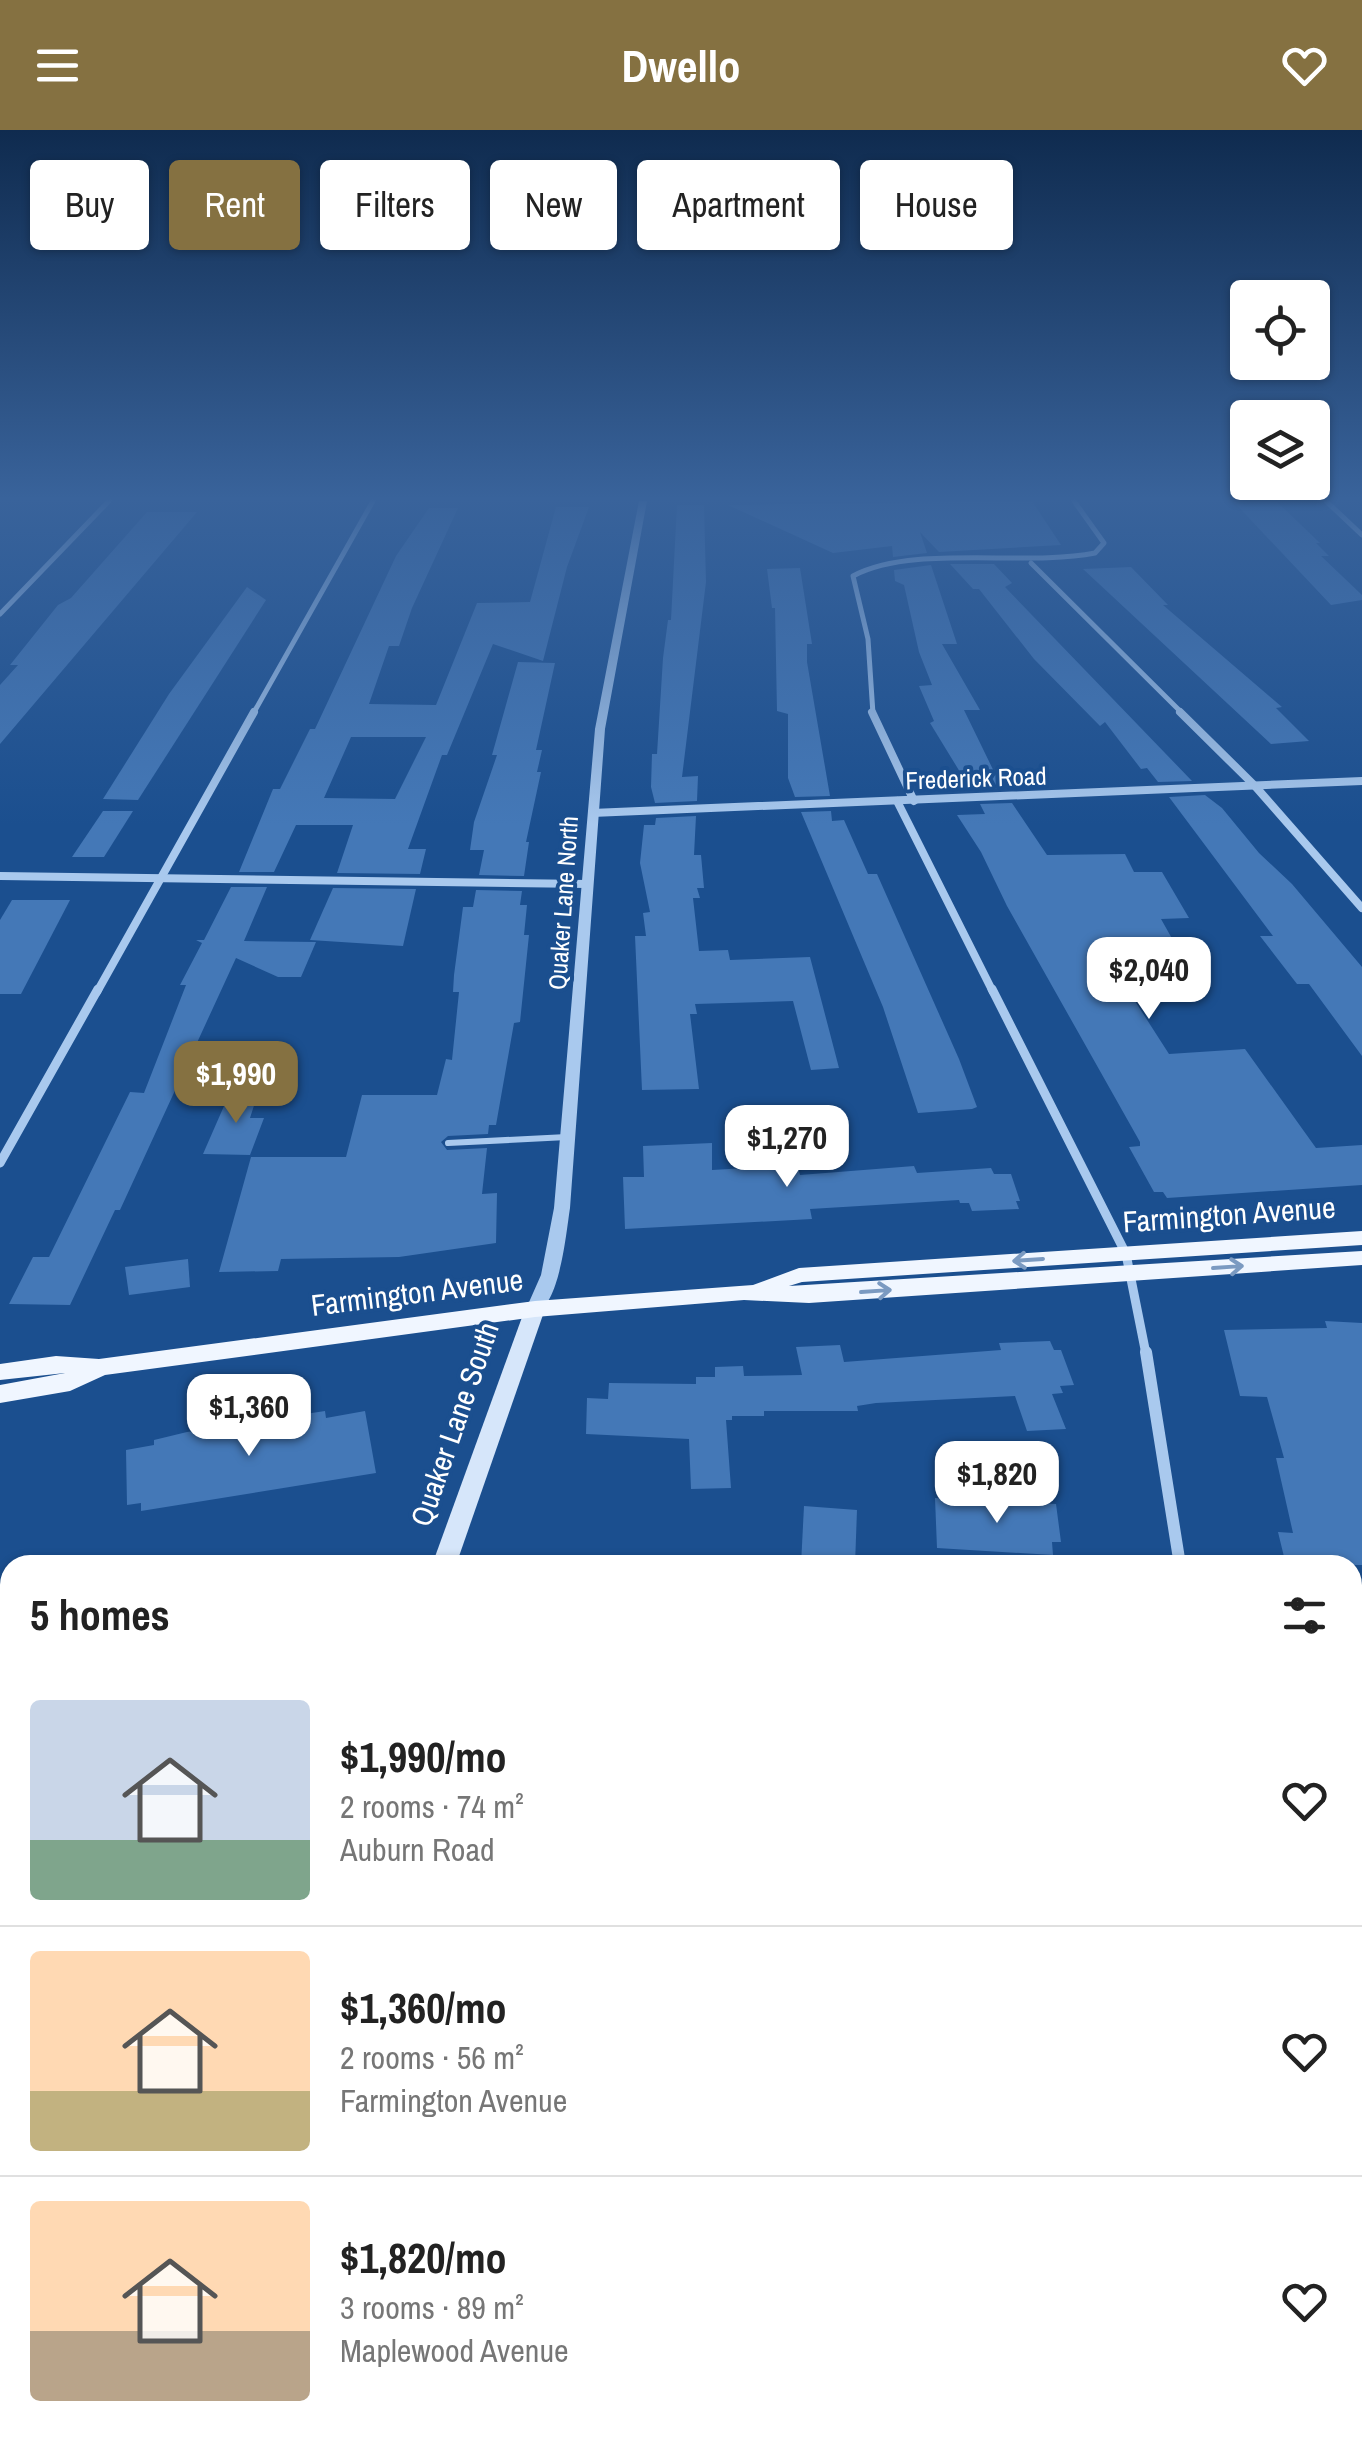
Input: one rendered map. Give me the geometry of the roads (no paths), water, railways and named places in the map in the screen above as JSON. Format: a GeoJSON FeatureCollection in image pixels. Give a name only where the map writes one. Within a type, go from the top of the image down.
{"type":"FeatureCollection","features":[{"type":"Feature","properties":{"kind":"main road","name":"Farmington Avenue"},"geometry":{"type":"LineString","coordinates":[[0,1372],[56,1364],[99,1367],[535,1308],[744,1292],[809,1295],[1362,1238]]}},
{"type":"Feature","properties":{"kind":"main road","name":"Farmington Avenue"},"geometry":{"type":"LineString","coordinates":[[1128,1264],[1362,1258]]}},
{"type":"Feature","properties":{"kind":"main road","name":"Quaker Lane South"},"geometry":{"type":"LineString","coordinates":[[448,1555],[535,1308]]}},
{"type":"Feature","properties":{"kind":"main road","name":"Farmington Avenue"},"geometry":{"type":"LineString","coordinates":[[0,1394],[60,1385],[99,1367]]}},
{"type":"Feature","properties":{"kind":"street"},"geometry":{"type":"LineString","coordinates":[[0,1162],[312,609]]}},
{"type":"Feature","properties":{"kind":"street","name":"Quaker Lane North"},"geometry":{"type":"LineString","coordinates":[[535,1308],[550,1275],[562,1208],[600,729],[623,609]]}},
{"type":"Feature","properties":{"kind":"street"},"geometry":{"type":"LineString","coordinates":[[861,609],[868,639],[871,710],[914,801]]}},
{"type":"Feature","properties":{"kind":"street"},"geometry":{"type":"LineString","coordinates":[[1078,609],[1255,786],[1362,908]]}},
{"type":"Feature","properties":{"kind":"street","name":"Frederick Road"},"geometry":{"type":"LineString","coordinates":[[592,813],[1362,781]]}},
{"type":"Feature","properties":{"kind":"street"},"geometry":{"type":"LineString","coordinates":[[897,802],[1128,1264],[1178,1555]]}},
{"type":"Feature","properties":{"kind":"street"},"geometry":{"type":"LineString","coordinates":[[0,876],[588,884]]}},
{"type":"Feature","properties":{"kind":"lane"},"geometry":{"type":"LineString","coordinates":[[448,1143],[567,1137]]}}]}
